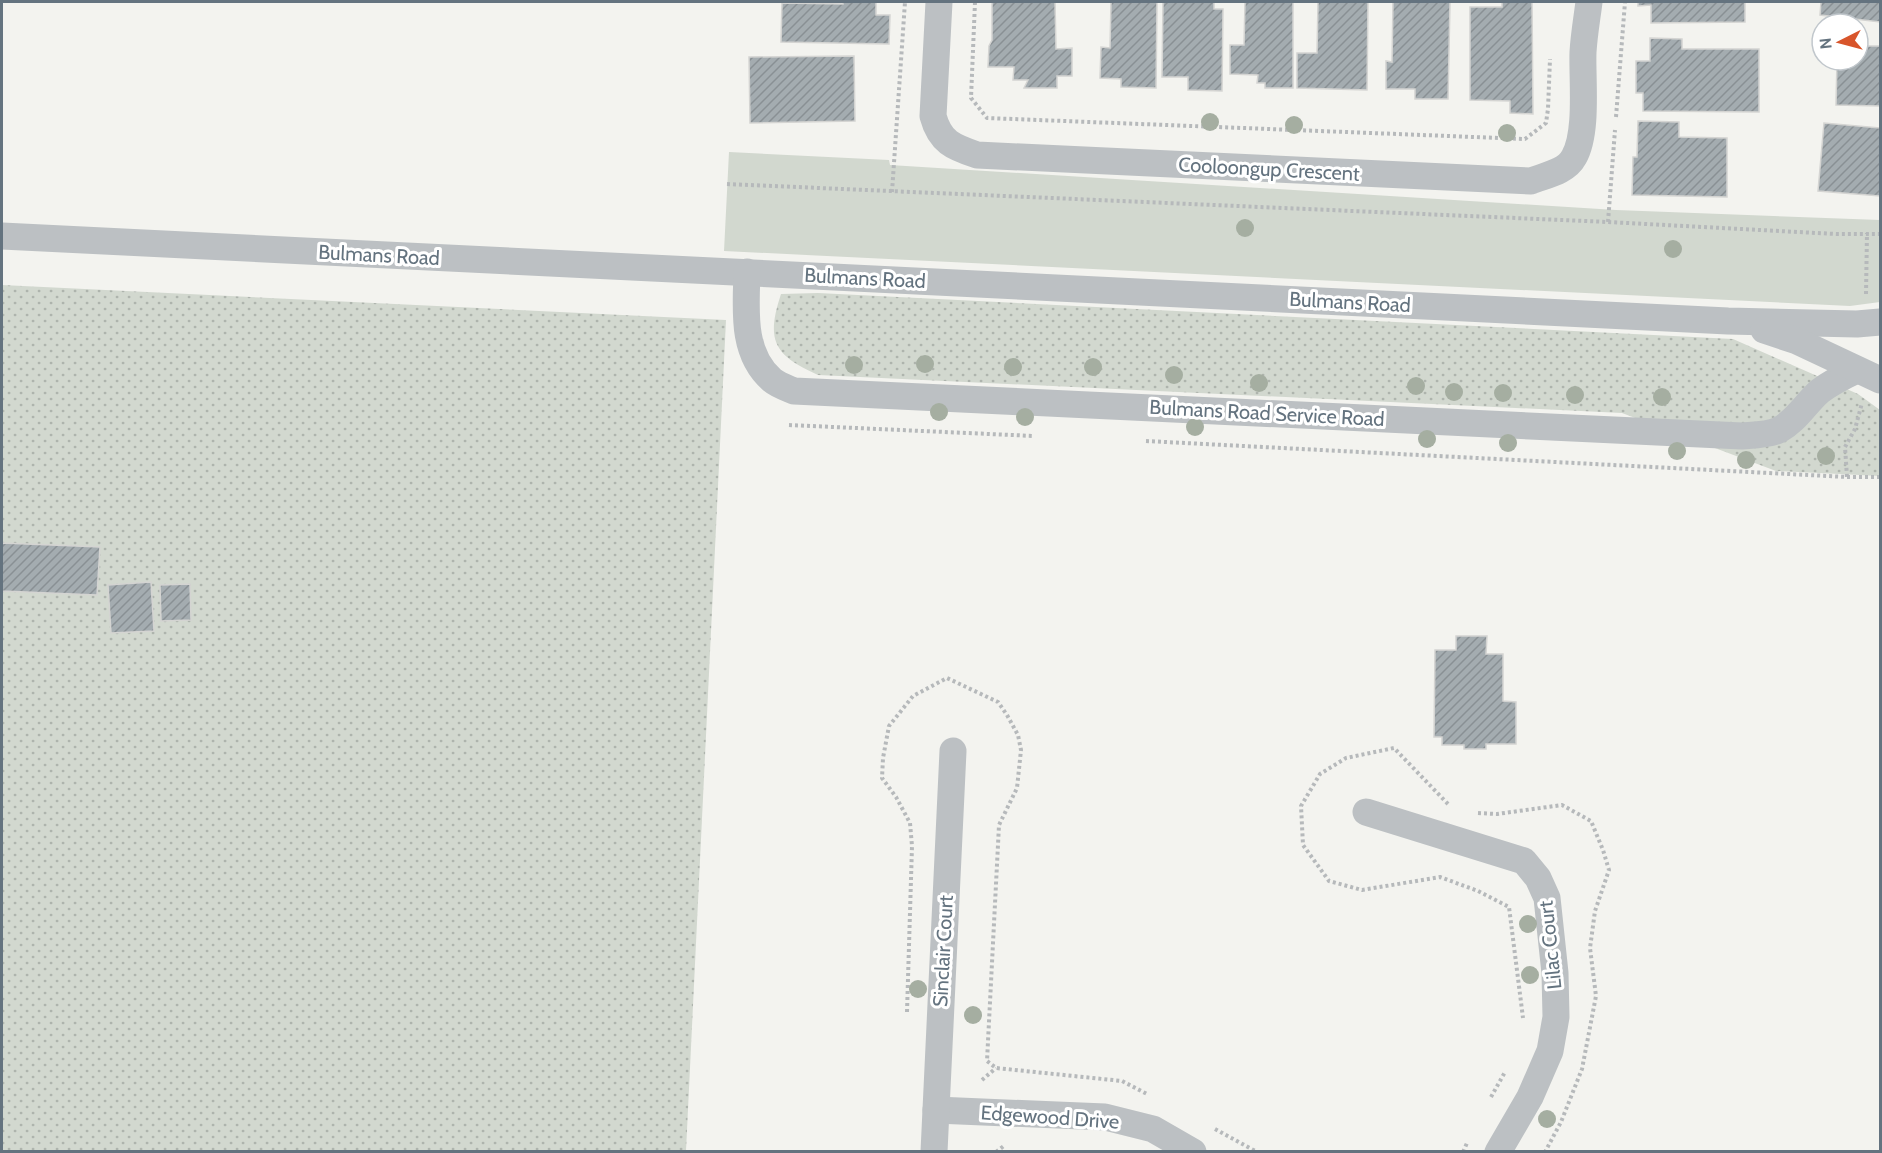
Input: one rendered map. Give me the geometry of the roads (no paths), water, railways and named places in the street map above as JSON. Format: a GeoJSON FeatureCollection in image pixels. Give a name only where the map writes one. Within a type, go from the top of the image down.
{"type":"FeatureCollection","features":[{"type":"Feature","properties":{"kind":"street","name":"Cooloongup Crescent"},"geometry":{"type":"LineString","coordinates":[[939,2],[933,116],[943,138],[957,148],[977,155],[1531,181],[1564,168],[1574,157],[1578,145],[1582,117],[1583,51],[1589,2]]}},
{"type":"Feature","properties":{"kind":"street","name":"Bulmans Road"},"geometry":{"type":"LineString","coordinates":[[2,236],[1728,321],[1857,324],[1879,322]]}},
{"type":"Feature","properties":{"kind":"street","name":"Bulmans Road Service Road"},"geometry":{"type":"LineString","coordinates":[[747,272],[746,318],[750,345],[761,368],[774,382],[794,391],[1742,436],[1762,435],[1779,430],[1839,377],[1869,375]]}},
{"type":"Feature","properties":{"kind":"street","name":"Bulmans Road"},"geometry":{"type":"LineString","coordinates":[[1728,321],[1797,341],[1869,375]]}},
{"type":"Feature","properties":{"kind":"street","name":"Sinclair Court"},"geometry":{"type":"LineString","coordinates":[[934,1152],[953,751]]}},
{"type":"Feature","properties":{"kind":"street","name":"Lilac Court"},"geometry":{"type":"LineString","coordinates":[[1366,812],[1498,851],[1524,861],[1538,878],[1547,898],[1555,973],[1556,1017],[1550,1051],[1530,1097],[1498,1152]]}},
{"type":"Feature","properties":{"kind":"street","name":"Edgewood Drive"},"geometry":{"type":"LineString","coordinates":[[936,1110],[1105,1117],[1153,1129],[1193,1152]]}}]}
